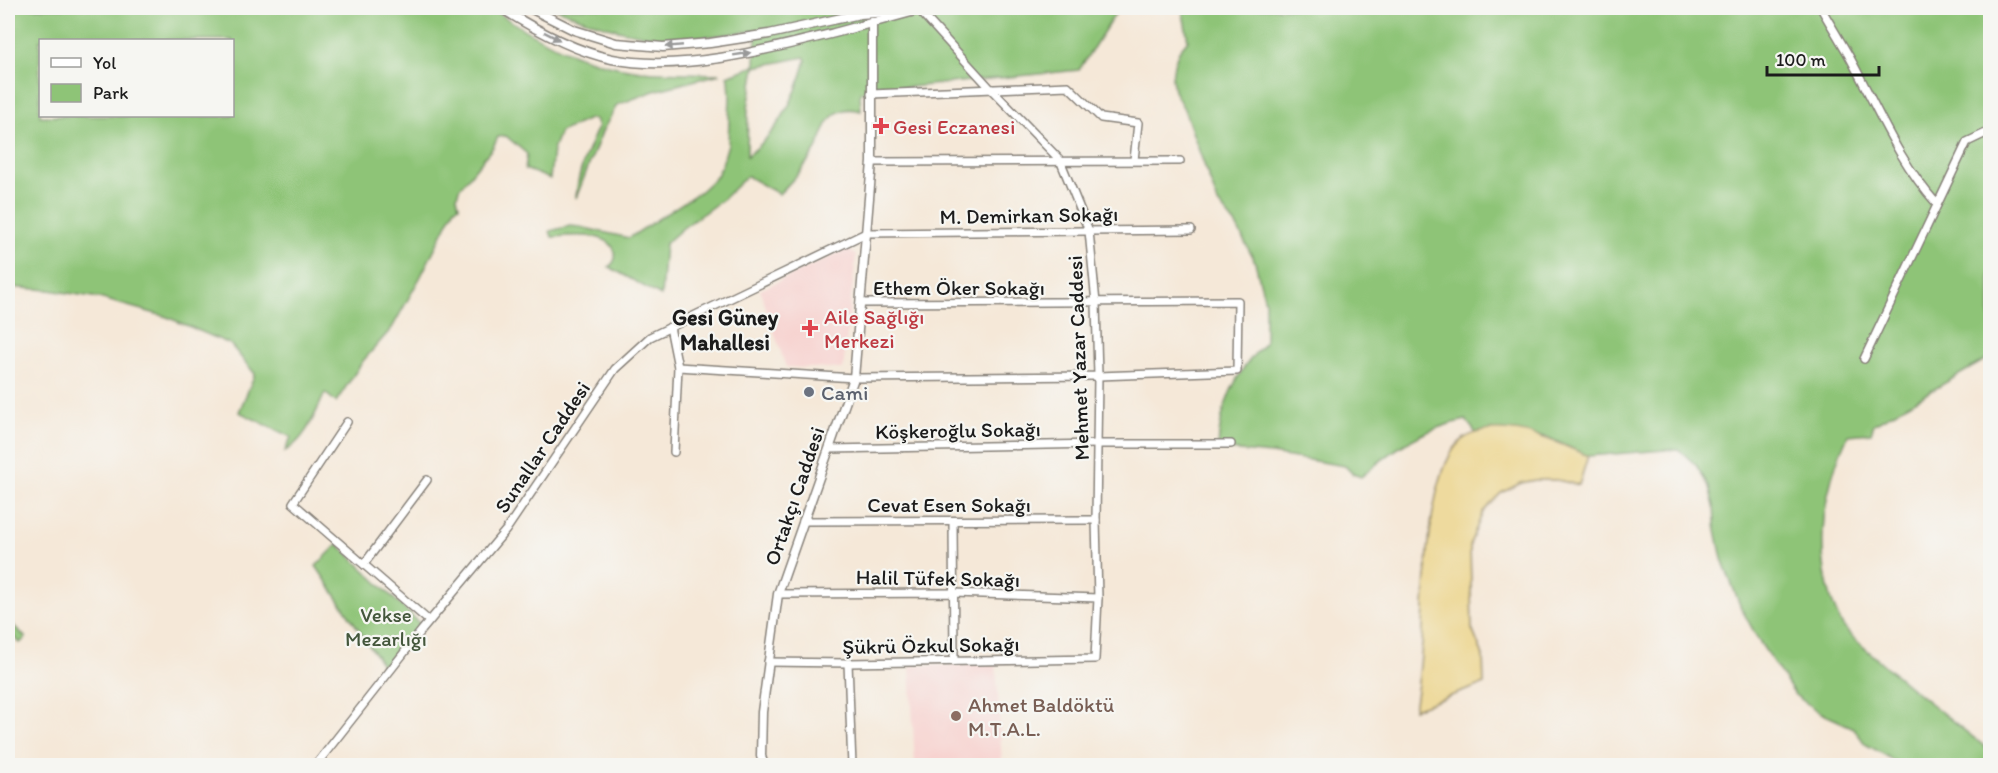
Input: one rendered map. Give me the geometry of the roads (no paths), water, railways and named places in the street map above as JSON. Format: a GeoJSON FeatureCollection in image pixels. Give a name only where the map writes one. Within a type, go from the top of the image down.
{"type":"FeatureCollection","features":[{"type":"Feature","properties":{"kind":"street"},"geometry":{"type":"LineString","coordinates":[[501,8],[519,20],[568,44],[613,59],[663,63],[772,49],[920,8]]}},
{"type":"Feature","properties":{"kind":"street"},"geometry":{"type":"LineString","coordinates":[[530,8],[574,30],[616,43],[663,47],[710,43],[769,34],[861,14],[920,8]]}},
{"type":"Feature","properties":{"kind":"street","name":"Mehmet Yazar Caddesi"},"geometry":{"type":"LineString","coordinates":[[920,8],[990,88],[1060,160],[1089,231],[1096,303],[1098,376],[1096,520],[1098,598],[1095,659]]}},
{"type":"Feature","properties":{"kind":"street"},"geometry":{"type":"LineString","coordinates":[[1821,8],[1893,141],[1912,173],[1937,204]]}},
{"type":"Feature","properties":{"kind":"street","name":"Ortakçı Caddesi"},"geometry":{"type":"LineString","coordinates":[[764,765],[761,756],[762,712],[778,594],[854,378],[872,162],[872,22]]}},
{"type":"Feature","properties":{"kind":"street"},"geometry":{"type":"LineString","coordinates":[[871,94],[1068,86],[1101,118],[1138,123],[1134,160]]}},
{"type":"Feature","properties":{"kind":"street"},"geometry":{"type":"LineString","coordinates":[[1864,359],[1967,142],[1990,131]]}},
{"type":"Feature","properties":{"kind":"street"},"geometry":{"type":"LineString","coordinates":[[872,162],[1180,161]]}},
{"type":"Feature","properties":{"kind":"street","name":"M. Demirkan Sokağı"},"geometry":{"type":"LineString","coordinates":[[866,233],[1191,230]]}},
{"type":"Feature","properties":{"kind":"street","name":"Sunallar Caddesi"},"geometry":{"type":"LineString","coordinates":[[315,765],[429,621],[506,530],[615,369],[650,337],[866,233]]}},
{"type":"Feature","properties":{"kind":"street","name":"Ethem Öker Sokağı"},"geometry":{"type":"LineString","coordinates":[[861,303],[1238,301],[1237,371],[1098,376]]}},
{"type":"Feature","properties":{"kind":"street"},"geometry":{"type":"LineString","coordinates":[[670,327],[678,367],[674,452]]}},
{"type":"Feature","properties":{"kind":"street"},"geometry":{"type":"LineString","coordinates":[[678,367],[854,378],[1098,376]]}},
{"type":"Feature","properties":{"kind":"street"},"geometry":{"type":"LineString","coordinates":[[347,422],[293,503],[429,621]]}},
{"type":"Feature","properties":{"kind":"street","name":"Köşkeroğlu Sokağı"},"geometry":{"type":"LineString","coordinates":[[830,449],[1231,444]]}},
{"type":"Feature","properties":{"kind":"street"},"geometry":{"type":"LineString","coordinates":[[364,564],[427,480]]}},
{"type":"Feature","properties":{"kind":"street","name":"Cevat Esen Sokağı"},"geometry":{"type":"LineString","coordinates":[[803,521],[1096,520]]}},
{"type":"Feature","properties":{"kind":"street"},"geometry":{"type":"LineString","coordinates":[[953,521],[954,662]]}},
{"type":"Feature","properties":{"kind":"street","name":"Halil Tüfek Sokağı"},"geometry":{"type":"LineString","coordinates":[[778,594],[954,593],[1098,598]]}},
{"type":"Feature","properties":{"kind":"street","name":"Şükrü Özkul Sokağı"},"geometry":{"type":"LineString","coordinates":[[768,662],[1095,659]]}},
{"type":"Feature","properties":{"kind":"street"},"geometry":{"type":"LineString","coordinates":[[848,663],[852,765]]}},
{"type":"Feature","properties":{"kind":"place","name":"Gesi Eczanesi"},"geometry":{"type":"Point","coordinates":[881,126]}},
{"type":"Feature","properties":{"kind":"place","name":"Aile Sağlığı Merkezi"},"geometry":{"type":"Point","coordinates":[810,328]}},
{"type":"Feature","properties":{"kind":"place","name":"Cami"},"geometry":{"type":"Point","coordinates":[809,392]}},
{"type":"Feature","properties":{"kind":"place","name":"Ahmet Baldöktü M.T.A.L."},"geometry":{"type":"Point","coordinates":[956,716]}},
{"type":"Feature","properties":{"kind":"district","name":"Gesi Güney Mahallesi"},"geometry":{"type":"Point","coordinates":[725,330]}},
{"type":"Feature","properties":{"kind":"park label","name":"Vekse Mezarlığı"},"geometry":{"type":"Point","coordinates":[386,626]}}]}
